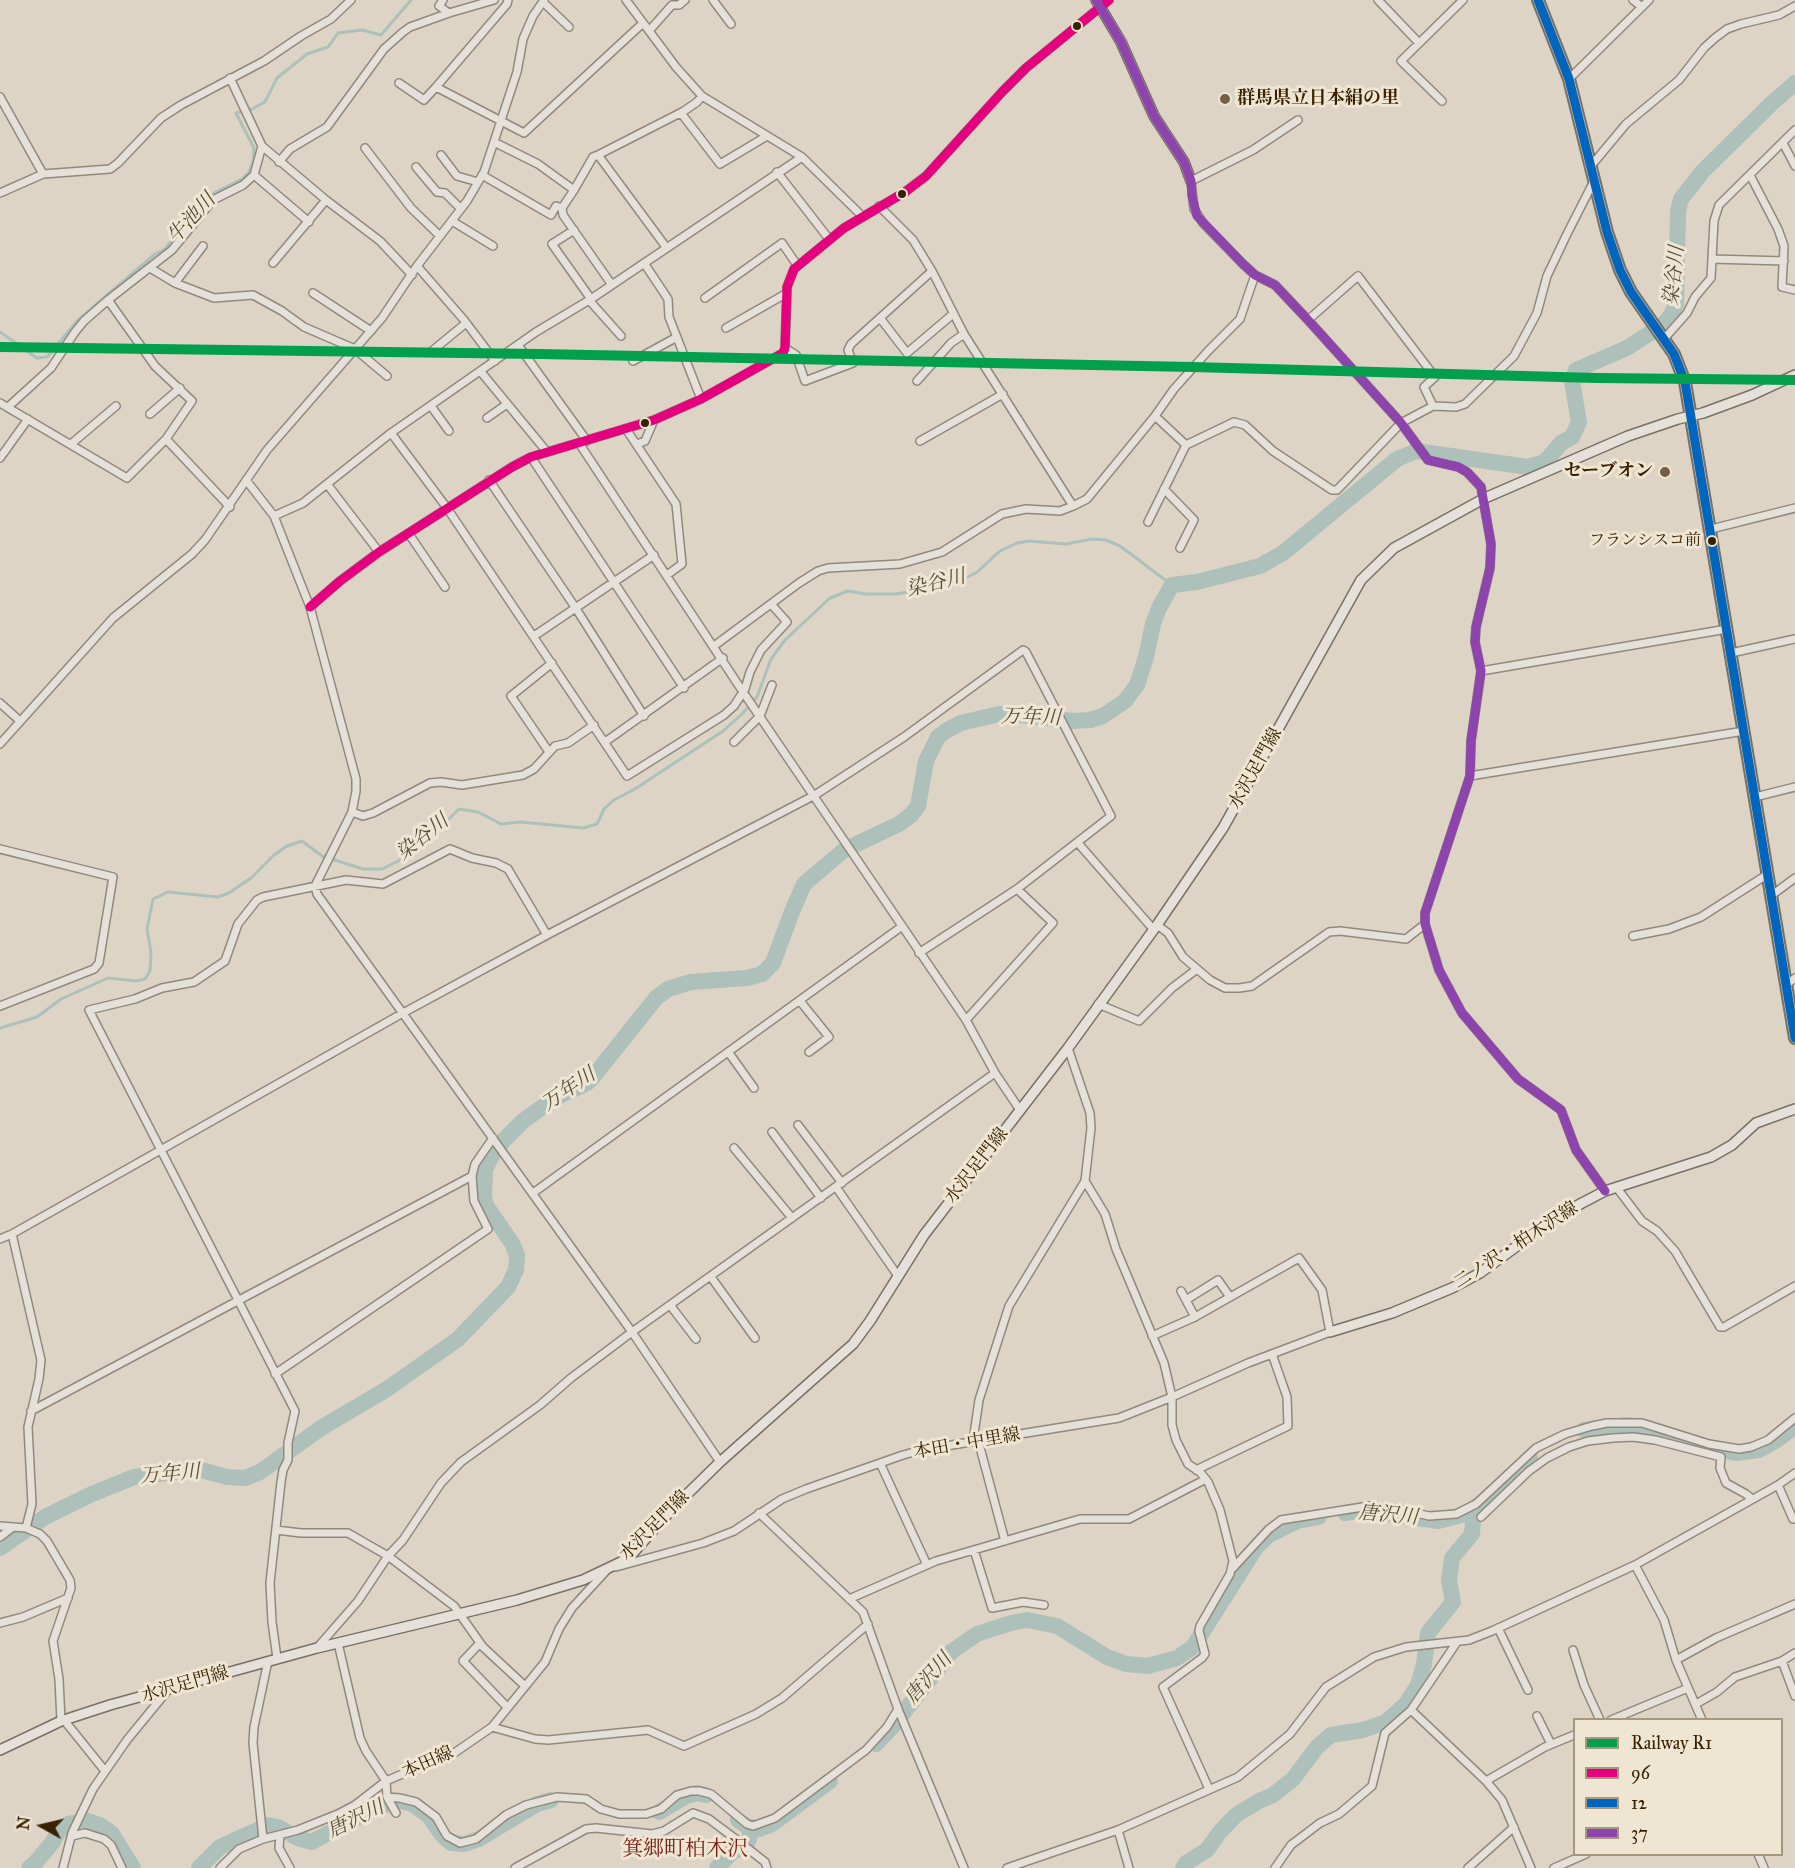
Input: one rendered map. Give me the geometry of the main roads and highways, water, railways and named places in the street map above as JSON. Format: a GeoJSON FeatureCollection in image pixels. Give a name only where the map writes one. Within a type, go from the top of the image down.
{"type":"FeatureCollection","features":[{"type":"Feature","properties":{"kind":"main road"},"geometry":{"type":"LineString","coordinates":[[1538,0],[1569,79],[1594,181],[1620,270],[1683,373],[1768,874],[1791,982],[1795,1038]]}},
{"type":"Feature","properties":{"kind":"main road"},"geometry":{"type":"LineString","coordinates":[[1099,4],[1121,42],[1154,116],[1184,162],[1191,181]]}},
{"type":"Feature","properties":{"kind":"main road","name":"水沢足門線"},"geometry":{"type":"LineString","coordinates":[[0,1750],[63,1720],[278,1658],[462,1614],[561,1586],[608,1569],[633,1553],[673,1508],[720,1462],[853,1344],[924,1235],[1068,1048],[1223,828],[1361,580],[1394,548],[1485,498],[1628,436],[1752,395],[1795,375]]}},
{"type":"Feature","properties":{"kind":"main road","name":"二ノ沢・柏木沢線"},"geometry":{"type":"LineString","coordinates":[[1330,1332],[1392,1312],[1452,1288],[1480,1273],[1568,1210],[1605,1191],[1711,1157],[1732,1144],[1756,1122],[1795,1109]]}},
{"type":"Feature","properties":{"kind":"waterway","name":"牛池川"},"geometry":{"type":"LineString","coordinates":[[0,332],[37,358],[47,357],[77,321],[155,254],[165,249],[192,213],[210,195],[242,179],[249,172],[253,162],[254,148],[236,113],[252,109],[265,102],[277,78],[307,54],[328,47],[338,33],[362,30],[381,35],[411,0]]}},
{"type":"Feature","properties":{"kind":"waterway","name":"万年川"},"geometry":{"type":"LineString","coordinates":[[0,1548],[45,1517],[134,1477],[198,1469],[227,1477],[245,1478],[260,1472],[321,1428],[387,1389],[458,1339],[508,1287],[516,1270],[517,1255],[512,1243],[487,1207],[484,1198],[485,1170],[503,1141],[523,1121],[555,1098],[587,1083],[656,998],[668,989],[691,982],[747,978],[762,974],[773,963],[804,884],[844,850],[899,824],[918,806],[926,761],[938,737],[947,730],[961,723],[999,714],[1073,721],[1090,720],[1103,716],[1125,701],[1137,685],[1153,624],[1172,585],[1197,582],[1260,566],[1283,553],[1397,459],[1416,451],[1528,467],[1545,462],[1561,443],[1572,437],[1579,422],[1572,381],[1576,370],[1627,348],[1664,324],[1671,315],[1676,304],[1678,211],[1681,199],[1702,172],[1795,83]]}},
{"type":"Feature","properties":{"kind":"waterway","name":"染谷川"},"geometry":{"type":"LineString","coordinates":[[0,1028],[37,1017],[61,999],[108,978],[136,981],[145,979],[150,971],[151,952],[147,929],[153,899],[168,892],[218,897],[229,893],[251,878],[274,855],[287,846],[302,841],[322,856],[363,869],[382,869],[398,861],[430,838],[459,809],[478,812],[501,824],[521,822],[583,828],[597,824],[604,809],[614,800],[635,789],[723,731],[741,715],[757,697],[771,659],[785,640],[830,598],[848,591],[866,594],[896,594],[938,587],[976,573],[1000,551],[1017,543],[1029,541],[1066,544],[1092,539],[1106,540],[1120,546],[1172,585]]}},
{"type":"Feature","properties":{"kind":"waterway","name":"唐沢川"},"geometry":{"type":"LineString","coordinates":[[1584,1430],[1627,1425],[1651,1429],[1711,1448],[1736,1453],[1759,1450],[1795,1426]]}},
{"type":"Feature","properties":{"kind":"waterway","name":"唐沢川"},"geometry":{"type":"LineString","coordinates":[[1345,1513],[1364,1510],[1438,1521],[1465,1514],[1486,1500],[1530,1458]]}},
{"type":"Feature","properties":{"kind":"waterway"},"geometry":{"type":"LineString","coordinates":[[1183,1868],[1186,1863],[1207,1850],[1236,1815],[1273,1795],[1293,1779],[1317,1747],[1331,1735],[1363,1730],[1386,1722],[1406,1704],[1418,1685],[1424,1664],[1428,1633],[1453,1602],[1449,1580],[1452,1558],[1472,1534],[1474,1508]]}},
{"type":"Feature","properties":{"kind":"waterway","name":"唐沢川"},"geometry":{"type":"LineString","coordinates":[[876,1744],[893,1726],[951,1652],[977,1634],[1011,1623],[1027,1620],[1057,1626],[1107,1657],[1126,1664],[1148,1666],[1177,1658],[1193,1647],[1257,1546],[1269,1535],[1297,1521],[1319,1517]]}},
{"type":"Feature","properties":{"kind":"waterway","name":"唐沢川"},"geometry":{"type":"LineString","coordinates":[[738,1820],[748,1827],[759,1829],[772,1824],[830,1781]]}},
{"type":"Feature","properties":{"kind":"waterway","name":"唐沢川"},"geometry":{"type":"LineString","coordinates":[[659,1812],[686,1796],[697,1793],[706,1795]]}},
{"type":"Feature","properties":{"kind":"waterway","name":"唐沢川"},"geometry":{"type":"LineString","coordinates":[[199,1868],[220,1847],[268,1825],[312,1842],[377,1807],[401,1801],[413,1804],[429,1816],[442,1835],[451,1843],[464,1844],[479,1839],[537,1804],[551,1800]]}},
{"type":"Feature","properties":{"kind":"waterway","name":"唐沢川"},"geometry":{"type":"LineString","coordinates":[[29,1868],[52,1843],[60,1829],[68,1824],[88,1821],[100,1825],[112,1834],[133,1868]]}},
{"type":"Feature","properties":{"kind":"waterway"},"geometry":{"type":"LineString","coordinates":[[717,1868],[731,1853],[746,1845],[752,1827]]}},
{"type":"Feature","properties":{"kind":"rail line","name":"R1"},"geometry":{"type":"LineString","coordinates":[[0,347],[540,354],[1192,367],[1597,378],[1795,380]]}},
{"type":"Feature","properties":{"kind":"place","name":"群馬県立日本絹の里"},"geometry":{"type":"Point","coordinates":[1225,99]}},
{"type":"Feature","properties":{"kind":"place","name":"セーブオン"},"geometry":{"type":"Point","coordinates":[1665,472]}},
{"type":"Feature","properties":{"kind":"place","name":"フランシスコ前"},"geometry":{"type":"Point","coordinates":[1712,541]}},
{"type":"Feature","properties":{"kind":"district","name":"箕郷町柏木沢"},"geometry":{"type":"Point","coordinates":[685,1850]}}]}
